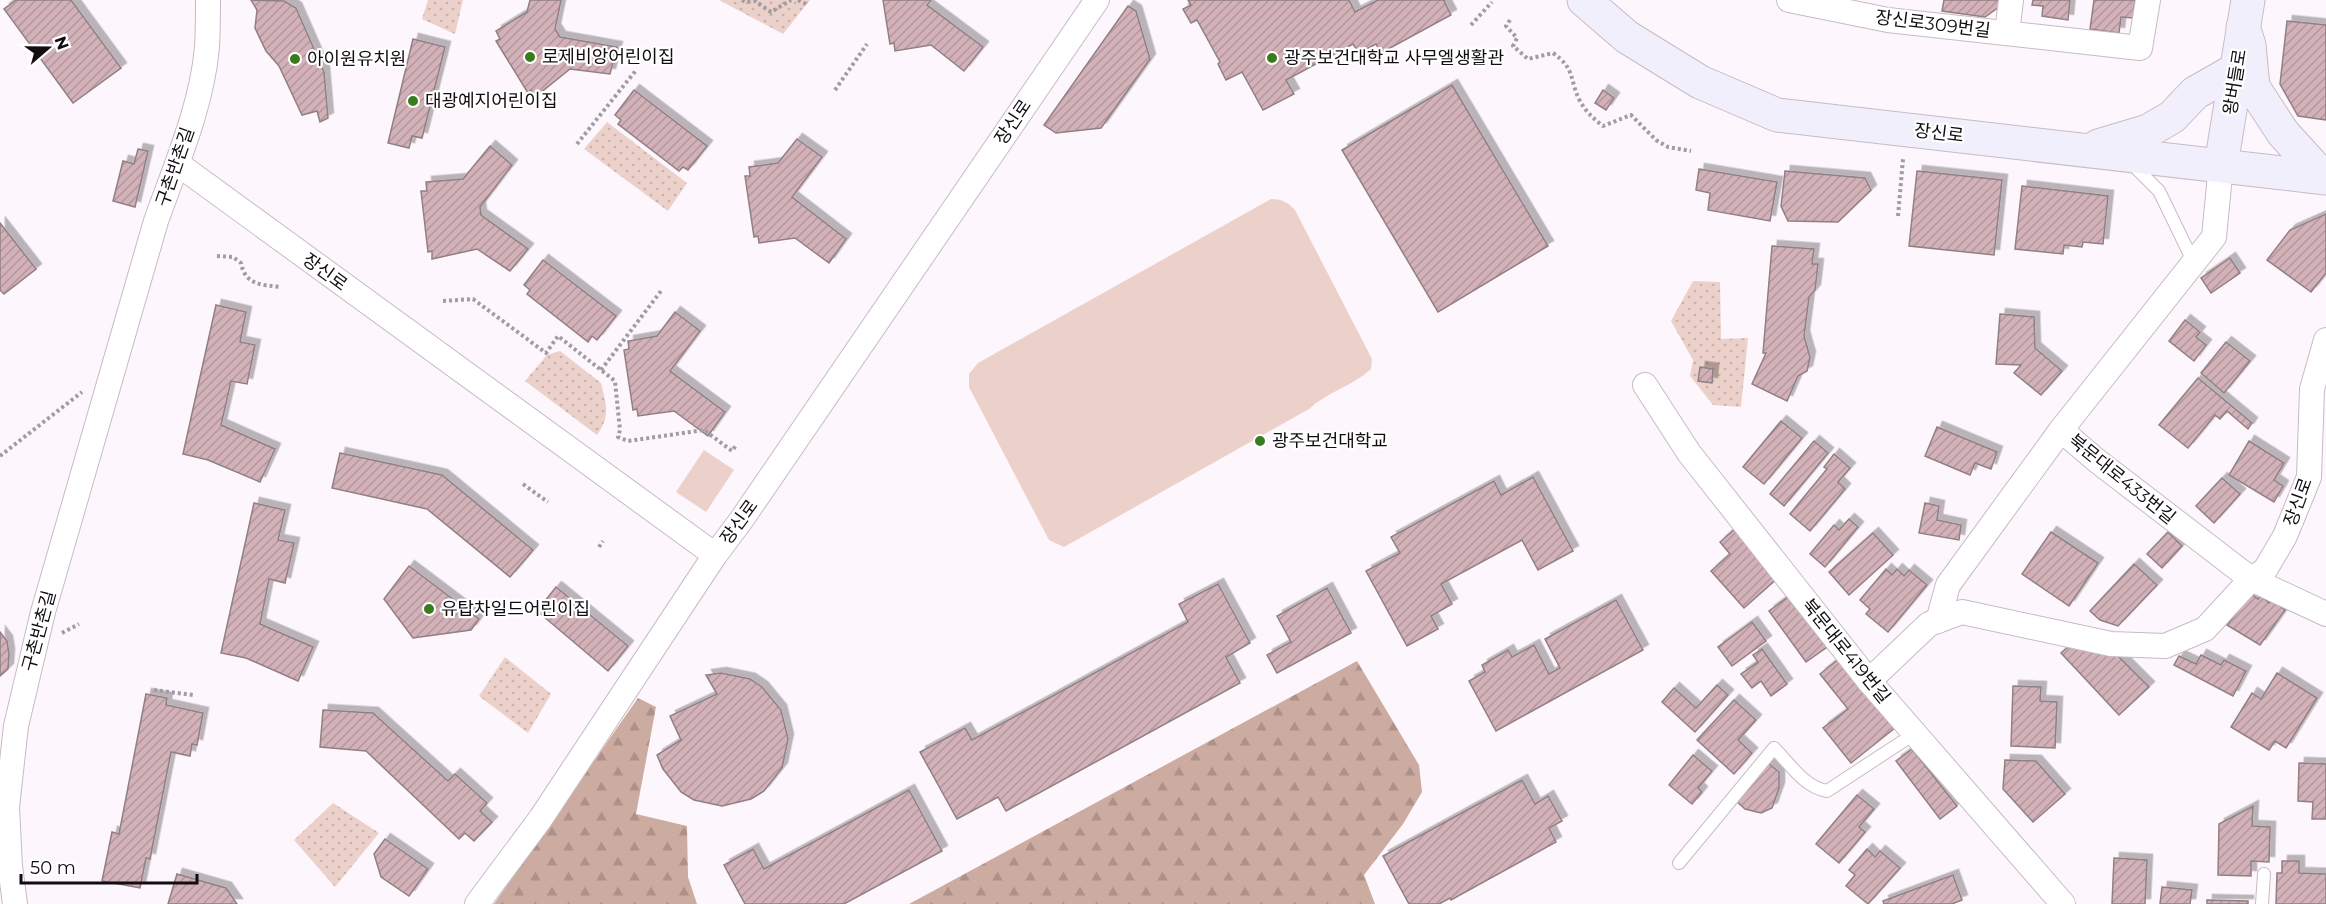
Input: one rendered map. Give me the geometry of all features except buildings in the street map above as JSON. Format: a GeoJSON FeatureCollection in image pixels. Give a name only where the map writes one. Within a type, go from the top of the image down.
{"type":"FeatureCollection","features":[{"type":"Feature","properties":{"kind":"main road","name":"장신로"},"geometry":{"type":"LineString","coordinates":[[1584,0],[1627,37],[1700,82],[1778,115],[2325,178]]}},
{"type":"Feature","properties":{"kind":"main road"},"geometry":{"type":"LineString","coordinates":[[2246,13],[2253,87],[2283,133],[2325,178]]}},
{"type":"Feature","properties":{"kind":"main road","name":"왕버들로"},"geometry":{"type":"LineString","coordinates":[[2221,165],[2246,13]]}},
{"type":"Feature","properties":{"kind":"main road"},"geometry":{"type":"LineString","coordinates":[[2085,150],[2148,131],[2172,117],[2195,93],[2237,69]]}},
{"type":"Feature","properties":{"kind":"street","name":"구촌반촌길"},"geometry":{"type":"LineString","coordinates":[[15,904],[10,866],[8,807],[16,726],[43,612],[156,221],[178,164],[198,95],[207,48],[208,0]]}},
{"type":"Feature","properties":{"kind":"street","name":"장신로"},"geometry":{"type":"LineString","coordinates":[[178,164],[715,555],[742,519],[1097,0]]}},
{"type":"Feature","properties":{"kind":"street","name":"장신로309번길"},"geometry":{"type":"LineString","coordinates":[[1789,0],[1888,20],[2140,48],[2148,0]]}},
{"type":"Feature","properties":{"kind":"street"},"geometry":{"type":"LineString","coordinates":[[2007,33],[2011,0]]}},
{"type":"Feature","properties":{"kind":"street"},"geometry":{"type":"LineString","coordinates":[[2061,430],[2214,237],[2221,165]]}},
{"type":"Feature","properties":{"kind":"street","name":"장신로"},"geometry":{"type":"LineString","coordinates":[[2250,579],[2265,570],[2285,536],[2308,477],[2312,389],[2326,340]]}},
{"type":"Feature","properties":{"kind":"street","name":"북문대로419번길"},"geometry":{"type":"LineString","coordinates":[[1645,385],[1689,453],[1869,681],[2064,904]]}},
{"type":"Feature","properties":{"kind":"street","name":"북문대로433번길"},"geometry":{"type":"LineString","coordinates":[[1938,621],[1948,585],[2061,430],[2096,460],[2250,579],[2326,614]]}},
{"type":"Feature","properties":{"kind":"street"},"geometry":{"type":"LineString","coordinates":[[477,904],[541,818],[715,555]]}},
{"type":"Feature","properties":{"kind":"street"},"geometry":{"type":"LineString","coordinates":[[1869,681],[1929,624],[1962,612],[2111,644],[2165,646],[2205,629],[2250,579]]}},
{"type":"Feature","properties":{"kind":"lane"},"geometry":{"type":"LineString","coordinates":[[2122,154],[2159,191],[2194,263]]}},
{"type":"Feature","properties":{"kind":"lane"},"geometry":{"type":"LineString","coordinates":[[1679,863],[1774,748],[1808,784],[1816,789],[1827,791],[1914,734]]}},
{"type":"Feature","properties":{"kind":"lane"},"geometry":{"type":"LineString","coordinates":[[2262,904],[2264,874]]}},
{"type":"Feature","properties":{"kind":"path"},"geometry":{"type":"LineString","coordinates":[[742,0],[755,1],[771,12],[791,0]]}},
{"type":"Feature","properties":{"kind":"path"},"geometry":{"type":"LineString","coordinates":[[798,0],[806,4]]}},
{"type":"Feature","properties":{"kind":"path"},"geometry":{"type":"LineString","coordinates":[[1471,25],[1492,2]]}},
{"type":"Feature","properties":{"kind":"path"},"geometry":{"type":"LineString","coordinates":[[1510,20],[1506,26],[1517,38],[1513,46],[1528,59],[1553,53],[1565,61],[1580,101],[1591,116],[1603,126],[1631,115],[1656,140],[1668,147],[1691,151]]}},
{"type":"Feature","properties":{"kind":"path"},"geometry":{"type":"LineString","coordinates":[[835,90],[867,44]]}},
{"type":"Feature","properties":{"kind":"path"},"geometry":{"type":"LineString","coordinates":[[577,144],[637,69]]}},
{"type":"Feature","properties":{"kind":"path"},"geometry":{"type":"LineString","coordinates":[[1898,216],[1903,159]]}},
{"type":"Feature","properties":{"kind":"path"},"geometry":{"type":"LineString","coordinates":[[217,256],[232,257],[241,263],[243,274],[250,280],[263,285],[281,287]]}},
{"type":"Feature","properties":{"kind":"path"},"geometry":{"type":"LineString","coordinates":[[601,370],[661,291]]}},
{"type":"Feature","properties":{"kind":"path"},"geometry":{"type":"LineString","coordinates":[[443,302],[473,299],[546,353],[558,336],[615,381],[620,430],[618,437],[628,441],[704,430],[732,451],[737,444]]}},
{"type":"Feature","properties":{"kind":"path"},"geometry":{"type":"LineString","coordinates":[[0,456],[115,366]]}},
{"type":"Feature","properties":{"kind":"path"},"geometry":{"type":"LineString","coordinates":[[523,484],[548,502]]}},
{"type":"Feature","properties":{"kind":"path"},"geometry":{"type":"LineString","coordinates":[[599,547],[603,542]]}},
{"type":"Feature","properties":{"kind":"path"},"geometry":{"type":"LineString","coordinates":[[61,634],[79,624]]}},
{"type":"Feature","properties":{"kind":"path"},"geometry":{"type":"LineString","coordinates":[[154,690],[193,695]]}},
{"type":"Feature","properties":{"kind":"shaded area"},"geometry":{"type":"Polygon","coordinates":[[[428,0],[463,0],[455,34],[422,19],[428,0]]]}},
{"type":"Feature","properties":{"kind":"shaded area"},"geometry":{"type":"Polygon","coordinates":[[[719,0],[810,0],[783,34],[719,0]]]}},
{"type":"Feature","properties":{"kind":"shaded area"},"geometry":{"type":"Polygon","coordinates":[[[607,122],[687,183],[668,211],[584,149],[607,122]]]}},
{"type":"Feature","properties":{"kind":"shaded area"},"geometry":{"type":"Polygon","coordinates":[[[1271,199],[1284,201],[1295,210],[1372,359],[1371,369],[1309,409],[1064,547],[1049,540],[969,387],[969,374],[978,363],[1271,199]]]}},
{"type":"Feature","properties":{"kind":"shaded area"},"geometry":{"type":"Polygon","coordinates":[[[1693,281],[1720,282],[1721,339],[1748,338],[1741,407],[1713,405],[1690,376],[1693,360],[1671,321],[1693,281]]]}},
{"type":"Feature","properties":{"kind":"shaded area"},"geometry":{"type":"Polygon","coordinates":[[[560,351],[601,383],[606,416],[597,435],[525,381],[547,355],[560,351]]]}},
{"type":"Feature","properties":{"kind":"shaded area"},"geometry":{"type":"Polygon","coordinates":[[[704,450],[734,470],[706,512],[676,492],[704,450]]]}},
{"type":"Feature","properties":{"kind":"shaded area"},"geometry":{"type":"Polygon","coordinates":[[[505,657],[551,694],[528,733],[479,696],[505,657]]]}},
{"type":"Feature","properties":{"kind":"shaded area"},"geometry":{"type":"Polygon","coordinates":[[[333,803],[379,833],[335,887],[294,840],[333,803]]]}},
{"type":"Feature","properties":{"kind":"green space"},"geometry":{"type":"Polygon","coordinates":[[[1357,661],[1419,765],[1422,792],[1403,824],[1364,875],[1375,904],[909,904],[1357,661]]]}},
{"type":"Feature","properties":{"kind":"green space"},"geometry":{"type":"Polygon","coordinates":[[[638,698],[656,707],[636,814],[687,826],[688,877],[697,904],[494,904],[638,698]]]}},
{"type":"Feature","properties":{"kind":"place","name":"로제비앙어린이집"},"geometry":{"type":"Point","coordinates":[530,57]}},
{"type":"Feature","properties":{"kind":"place","name":"광주보건대학교 사무엘생활관"},"geometry":{"type":"Point","coordinates":[1272,58]}},
{"type":"Feature","properties":{"kind":"place","name":"아이원유치원"},"geometry":{"type":"Point","coordinates":[295,59]}},
{"type":"Feature","properties":{"kind":"place","name":"대광예지어린이집"},"geometry":{"type":"Point","coordinates":[413,101]}},
{"type":"Feature","properties":{"kind":"place","name":"광주보건대학교"},"geometry":{"type":"Point","coordinates":[1260,441]}},
{"type":"Feature","properties":{"kind":"place","name":"유탑차일드어린이집"},"geometry":{"type":"Point","coordinates":[429,609]}}]}
